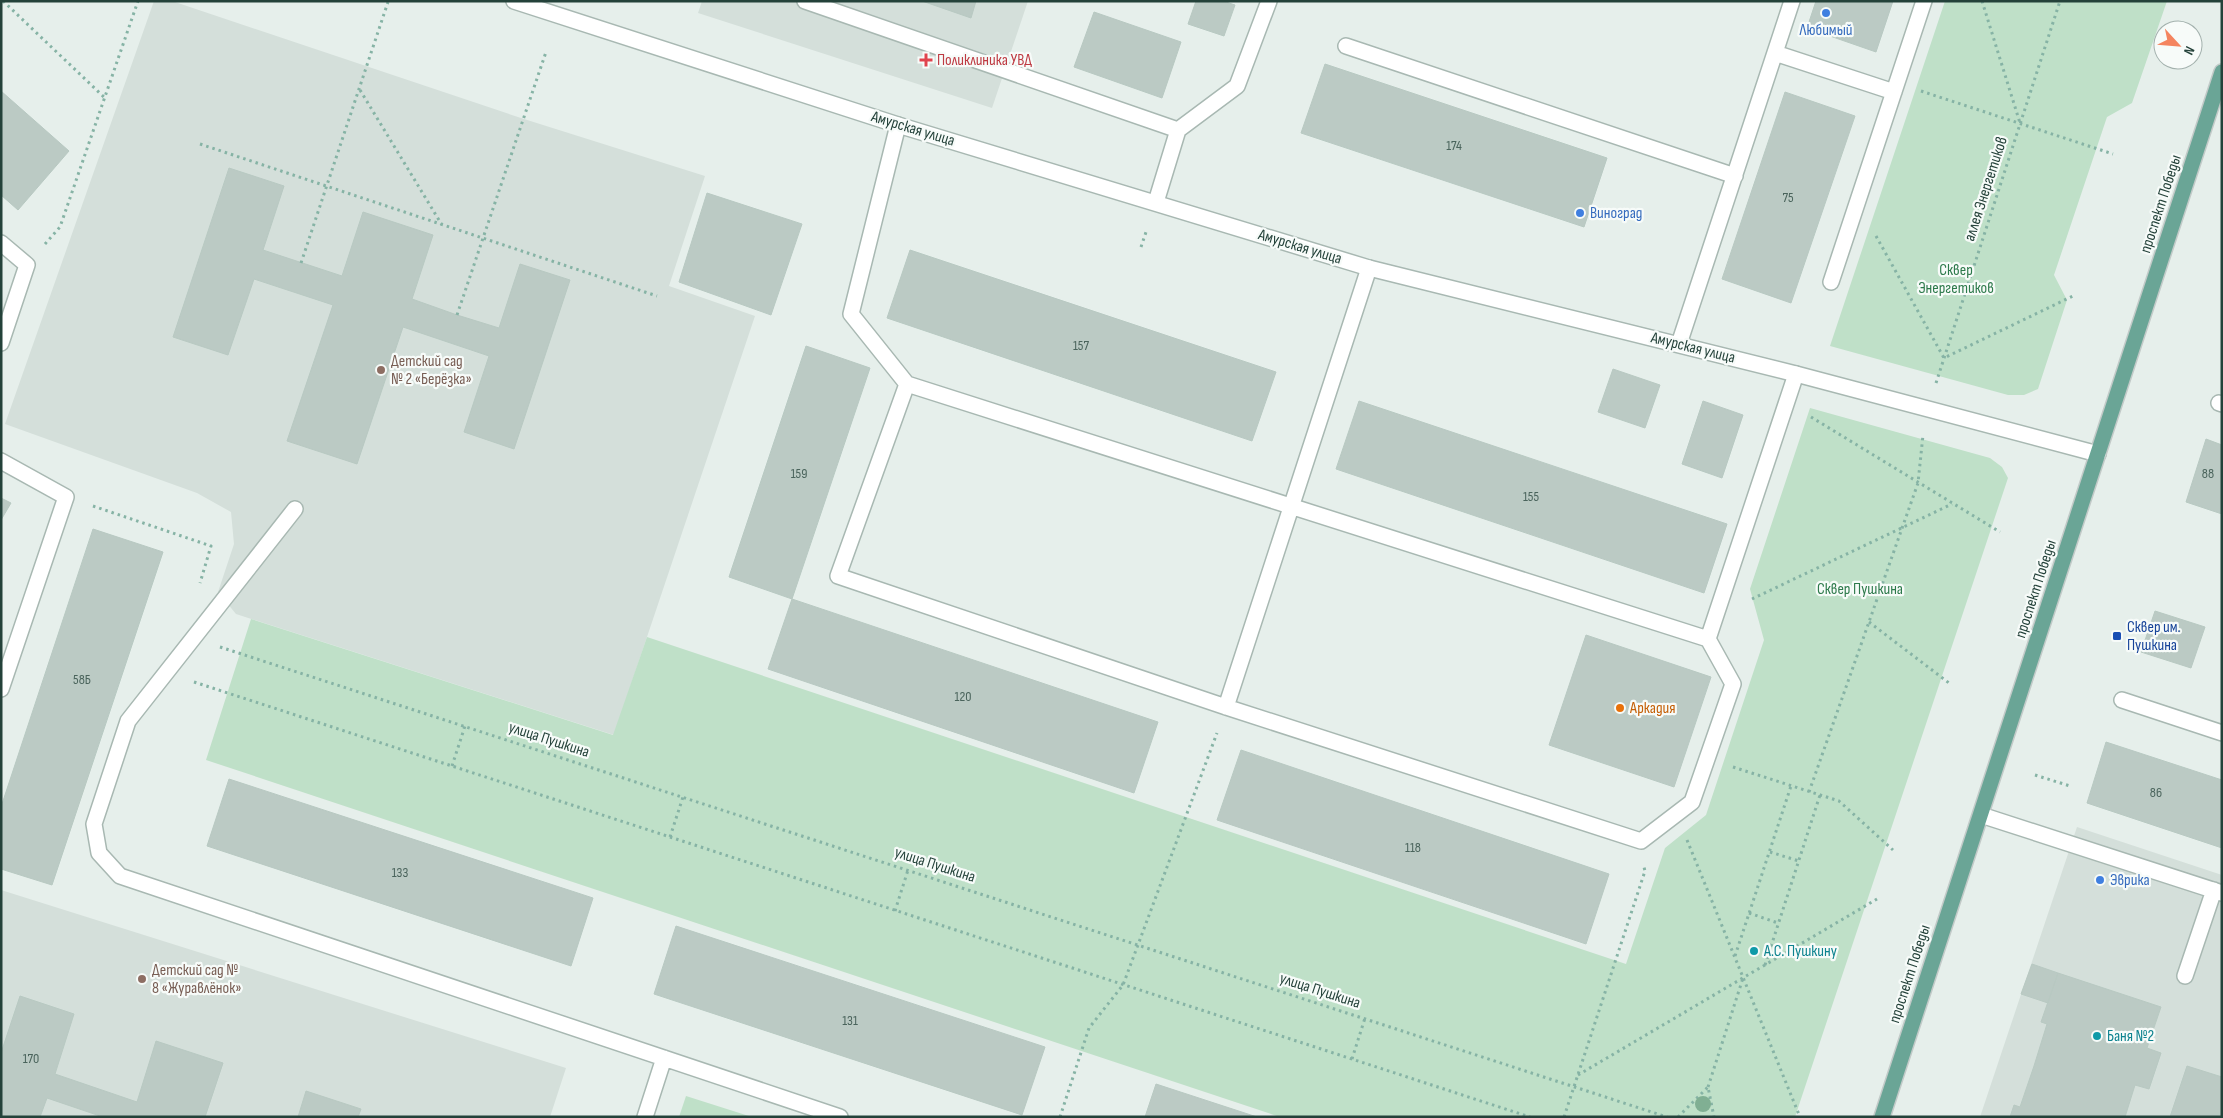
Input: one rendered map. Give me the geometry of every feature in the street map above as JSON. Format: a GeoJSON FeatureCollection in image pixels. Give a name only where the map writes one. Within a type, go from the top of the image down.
{"type":"FeatureCollection","features":[{"type":"Feature","properties":{"kind":"main road","name":"проспект Победы"},"geometry":{"type":"LineString","coordinates":[[1882,1117],[2222,72]]}},
{"type":"Feature","properties":{"kind":"street","name":"Амурская улица"},"geometry":{"type":"LineString","coordinates":[[514,1],[898,125],[1369,268],[1679,344],[2098,454]]}},
{"type":"Feature","properties":{"kind":"street"},"geometry":{"type":"LineString","coordinates":[[805,1],[1178,130]]}},
{"type":"Feature","properties":{"kind":"street"},"geometry":{"type":"LineString","coordinates":[[1156,202],[1178,130],[1237,86],[1269,1]]}},
{"type":"Feature","properties":{"kind":"street"},"geometry":{"type":"LineString","coordinates":[[1679,344],[1792,1]]}},
{"type":"Feature","properties":{"kind":"street"},"geometry":{"type":"LineString","coordinates":[[1831,282],[1924,1]]}},
{"type":"Feature","properties":{"kind":"street"},"geometry":{"type":"LineString","coordinates":[[1346,46],[1735,176]]}},
{"type":"Feature","properties":{"kind":"street"},"geometry":{"type":"LineString","coordinates":[[1775,53],[1894,92]]}},
{"type":"Feature","properties":{"kind":"street"},"geometry":{"type":"LineString","coordinates":[[898,125],[851,314],[907,384],[1708,639],[1733,684],[1692,802],[1641,841],[1226,707],[838,576],[907,384]]}},
{"type":"Feature","properties":{"kind":"street"},"geometry":{"type":"LineString","coordinates":[[1,242],[27,265],[1,343]]}},
{"type":"Feature","properties":{"kind":"street"},"geometry":{"type":"LineString","coordinates":[[1226,707],[1369,268]]}},
{"type":"Feature","properties":{"kind":"street"},"geometry":{"type":"LineString","coordinates":[[1708,639],[1796,374]]}},
{"type":"Feature","properties":{"kind":"street"},"geometry":{"type":"LineString","coordinates":[[1,461],[66,497],[1,689]]}},
{"type":"Feature","properties":{"kind":"street"},"geometry":{"type":"LineString","coordinates":[[295,509],[128,721],[94,824],[100,853],[120,876],[840,1117]]}},
{"type":"Feature","properties":{"kind":"street"},"geometry":{"type":"LineString","coordinates":[[2122,700],[2222,733]]}},
{"type":"Feature","properties":{"kind":"street"},"geometry":{"type":"LineString","coordinates":[[1981,815],[2218,892],[2185,976]]}},
{"type":"Feature","properties":{"kind":"street"},"geometry":{"type":"LineString","coordinates":[[645,1117],[664,1058]]}},
{"type":"Feature","properties":{"kind":"path"},"geometry":{"type":"LineString","coordinates":[[3,1],[105,98]]}},
{"type":"Feature","properties":{"kind":"path"},"geometry":{"type":"LineString","coordinates":[[27,265],[60,227],[138,1]]}},
{"type":"Feature","properties":{"kind":"path"},"geometry":{"type":"LineString","coordinates":[[1982,1],[2020,123]]}},
{"type":"Feature","properties":{"kind":"path","name":"аллея Энергетиков"},"geometry":{"type":"LineString","coordinates":[[1936,385],[2060,1]]}},
{"type":"Feature","properties":{"kind":"path"},"geometry":{"type":"LineString","coordinates":[[301,263],[388,2]]}},
{"type":"Feature","properties":{"kind":"path"},"geometry":{"type":"LineString","coordinates":[[458,315],[546,52]]}},
{"type":"Feature","properties":{"kind":"path"},"geometry":{"type":"LineString","coordinates":[[359,89],[442,225]]}},
{"type":"Feature","properties":{"kind":"path"},"geometry":{"type":"LineString","coordinates":[[1894,92],[1915,89],[2113,154]]}},
{"type":"Feature","properties":{"kind":"path"},"geometry":{"type":"LineString","coordinates":[[200,144],[656,296]]}},
{"type":"Feature","properties":{"kind":"path"},"geometry":{"type":"LineString","coordinates":[[1857,203],[1944,358],[2075,295]]}},
{"type":"Feature","properties":{"kind":"path"},"geometry":{"type":"LineString","coordinates":[[1787,403],[2000,532]]}},
{"type":"Feature","properties":{"kind":"path"},"geometry":{"type":"LineString","coordinates":[[1809,792],[1918,483],[1923,432]]}},
{"type":"Feature","properties":{"kind":"path"},"geometry":{"type":"LineString","coordinates":[[66,497],[211,546],[198,589]]}},
{"type":"Feature","properties":{"kind":"path"},"geometry":{"type":"LineString","coordinates":[[1716,616],[1952,504]]}},
{"type":"Feature","properties":{"kind":"path"},"geometry":{"type":"LineString","coordinates":[[1869,622],[1949,683]]}},
{"type":"Feature","properties":{"kind":"path","name":"улица Пушкина"},"geometry":{"type":"LineString","coordinates":[[194,638],[1667,1117]]}},
{"type":"Feature","properties":{"kind":"path"},"geometry":{"type":"LineString","coordinates":[[166,673],[1530,1117]]}},
{"type":"Feature","properties":{"kind":"path"},"geometry":{"type":"LineString","coordinates":[[1060,1117],[1089,1028],[1123,984],[1226,707]]}},
{"type":"Feature","properties":{"kind":"path"},"geometry":{"type":"LineString","coordinates":[[452,766],[465,726]]}},
{"type":"Feature","properties":{"kind":"path"},"geometry":{"type":"LineString","coordinates":[[1707,759],[1839,801],[1894,850]]}},
{"type":"Feature","properties":{"kind":"path"},"geometry":{"type":"LineString","coordinates":[[2035,775],[2070,786]]}},
{"type":"Feature","properties":{"kind":"path"},"geometry":{"type":"LineString","coordinates":[[1735,957],[1791,786]]}},
{"type":"Feature","properties":{"kind":"path"},"geometry":{"type":"LineString","coordinates":[[1764,965],[1820,795]]}},
{"type":"Feature","properties":{"kind":"path"},"geometry":{"type":"LineString","coordinates":[[670,837],[683,797]]}},
{"type":"Feature","properties":{"kind":"path"},"geometry":{"type":"LineString","coordinates":[[1676,814],[1800,1117]]}},
{"type":"Feature","properties":{"kind":"path"},"geometry":{"type":"LineString","coordinates":[[1564,1117],[1645,871],[1641,841]]}},
{"type":"Feature","properties":{"kind":"path"},"geometry":{"type":"LineString","coordinates":[[1770,852],[1798,861]]}},
{"type":"Feature","properties":{"kind":"path"},"geometry":{"type":"LineString","coordinates":[[895,911],[908,870]]}},
{"type":"Feature","properties":{"kind":"path"},"geometry":{"type":"LineString","coordinates":[[1578,1075],[1877,899]]}},
{"type":"Feature","properties":{"kind":"path"},"geometry":{"type":"LineString","coordinates":[[1749,913],[1778,922]]}},
{"type":"Feature","properties":{"kind":"path"},"geometry":{"type":"LineString","coordinates":[[1678,1117],[1708,1088],[1743,978]]}},
{"type":"Feature","properties":{"kind":"path"},"geometry":{"type":"LineString","coordinates":[[1352,1059],[1365,1018]]}},
{"type":"Feature","properties":{"kind":"path"},"geometry":{"type":"LineString","coordinates":[[1708,1088],[1714,1117]]}},
{"type":"Feature","properties":{"kind":"shaded area","name":"Детский сад № 2 «Берёзка»"},"geometry":{"type":"Polygon","coordinates":[[[154,1],[172,1],[524,119],[705,176],[669,286],[755,316],[614,735],[236,614],[218,592],[234,544],[231,512],[197,493],[5,424],[154,1]]]}},
{"type":"Feature","properties":{"kind":"shaded area","name":"Поликлиника УВД"},"geometry":{"type":"Polygon","coordinates":[[[702,1],[1028,1],[992,108],[698,13],[702,1]]]}},
{"type":"Feature","properties":{"kind":"shaded area"},"geometry":{"type":"Polygon","coordinates":[[[2077,827],[2222,875],[2222,1117],[1980,1117],[2077,827]]]}},
{"type":"Feature","properties":{"kind":"shaded area","name":"Детский сад № 8 «Журавлёнок»"},"geometry":{"type":"Polygon","coordinates":[[[1,890],[566,1068],[550,1117],[1,1117],[1,890]]]}},
{"type":"Feature","properties":{"kind":"green space","name":"Сквер Энергетиков"},"geometry":{"type":"Polygon","coordinates":[[[1945,1],[2167,1],[2160,20],[2153,20],[2153,42],[2132,103],[2107,117],[2054,275],[2067,300],[2038,389],[2024,395],[2008,395],[1830,346],[1945,1]]]}},
{"type":"Feature","properties":{"kind":"green space","name":"Сквер Пушкина"},"geometry":{"type":"Polygon","coordinates":[[[1810,408],[1990,458],[2002,467],[2008,478],[1795,1117],[1280,1117],[206,760],[251,619],[613,735],[647,637],[1626,964],[1665,848],[1706,815],[1764,640],[1750,589],[1810,408]]]}},
{"type":"Feature","properties":{"kind":"green space"},"geometry":{"type":"Polygon","coordinates":[[[686,1096],[752,1117],[679,1117],[686,1096]]]}},
{"type":"Feature","properties":{"kind":"building"},"geometry":{"type":"Polygon","coordinates":[[[922,1],[976,1],[971,18],[922,1]]]}},
{"type":"Feature","properties":{"kind":"building"},"geometry":{"type":"Polygon","coordinates":[[[1196,1],[1223,1],[1235,5],[1224,36],[1188,24],[1196,1]]]}},
{"type":"Feature","properties":{"kind":"building"},"geometry":{"type":"Polygon","coordinates":[[[1816,1],[1893,1],[1876,52],[1807,28],[1816,1]]]}},
{"type":"Feature","properties":{"kind":"building"},"geometry":{"type":"Polygon","coordinates":[[[1094,12],[1181,42],[1162,98],[1074,67],[1094,12]]]}},
{"type":"Feature","properties":{"kind":"building"},"geometry":{"type":"Polygon","coordinates":[[[1325,64],[1607,158],[1584,227],[1301,133],[1325,64]]]}},
{"type":"Feature","properties":{"kind":"building"},"geometry":{"type":"Polygon","coordinates":[[[1,91],[69,151],[18,210],[1,195],[1,91]]]}},
{"type":"Feature","properties":{"kind":"building"},"geometry":{"type":"Polygon","coordinates":[[[1785,92],[1855,116],[1791,303],[1722,279],[1785,92]]]}},
{"type":"Feature","properties":{"kind":"building"},"geometry":{"type":"Polygon","coordinates":[[[229,168],[284,186],[263,250],[342,276],[363,212],[433,235],[412,299],[457,315],[499,328],[520,264],[570,280],[514,449],[464,432],[489,356],[403,327],[357,464],[287,441],[333,305],[254,279],[228,355],[173,337],[229,168]]]}},
{"type":"Feature","properties":{"kind":"building"},"geometry":{"type":"Polygon","coordinates":[[[707,193],[802,224],[771,315],[679,282],[707,193]]]}},
{"type":"Feature","properties":{"kind":"building"},"geometry":{"type":"Polygon","coordinates":[[[910,250],[1276,372],[1252,441],[887,318],[910,250]]]}},
{"type":"Feature","properties":{"kind":"building"},"geometry":{"type":"Polygon","coordinates":[[[806,346],[870,368],[792,599],[729,577],[806,346]]]}},
{"type":"Feature","properties":{"kind":"building"},"geometry":{"type":"Polygon","coordinates":[[[1613,369],[1660,385],[1645,428],[1598,412],[1613,369]]]}},
{"type":"Feature","properties":{"kind":"building"},"geometry":{"type":"Polygon","coordinates":[[[1359,401],[1727,524],[1704,593],[1336,469],[1359,401]]]}},
{"type":"Feature","properties":{"kind":"building"},"geometry":{"type":"Polygon","coordinates":[[[1703,401],[1743,415],[1722,478],[1682,464],[1703,401]]]}},
{"type":"Feature","properties":{"kind":"building"},"geometry":{"type":"Polygon","coordinates":[[[2206,439],[2222,445],[2222,514],[2186,502],[2206,439]]]}},
{"type":"Feature","properties":{"kind":"building"},"geometry":{"type":"Polygon","coordinates":[[[1,498],[11,503],[1,520],[1,498]]]}},
{"type":"Feature","properties":{"kind":"building"},"geometry":{"type":"Polygon","coordinates":[[[93,529],[163,552],[52,885],[1,869],[1,807],[93,529]]]}},
{"type":"Feature","properties":{"kind":"building"},"geometry":{"type":"Polygon","coordinates":[[[792,599],[1158,722],[1134,793],[768,669],[792,599]]]}},
{"type":"Feature","properties":{"kind":"building"},"geometry":{"type":"Polygon","coordinates":[[[2155,611],[2205,627],[2191,668],[2141,652],[2155,611]]]}},
{"type":"Feature","properties":{"kind":"building"},"geometry":{"type":"Polygon","coordinates":[[[1586,635],[1711,677],[1674,787],[1549,745],[1586,635]]]}},
{"type":"Feature","properties":{"kind":"building"},"geometry":{"type":"Polygon","coordinates":[[[2106,742],[2222,780],[2222,848],[2087,803],[2106,742]]]}},
{"type":"Feature","properties":{"kind":"building"},"geometry":{"type":"Polygon","coordinates":[[[1241,750],[1609,874],[1586,944],[1217,820],[1241,750]]]}},
{"type":"Feature","properties":{"kind":"building"},"geometry":{"type":"Polygon","coordinates":[[[229,779],[593,898],[571,966],[207,846],[229,779]]]}},
{"type":"Feature","properties":{"kind":"building"},"geometry":{"type":"Polygon","coordinates":[[[676,926],[1045,1047],[1022,1115],[654,994],[676,926]]]}},
{"type":"Feature","properties":{"kind":"building"},"geometry":{"type":"Polygon","coordinates":[[[2032,964],[2058,973],[2048,1003],[2021,994],[2032,964]]]}},
{"type":"Feature","properties":{"kind":"building","name":"Баня №2"},"geometry":{"type":"Polygon","coordinates":[[[2058,973],[2161,1007],[2147,1048],[2161,1053],[2149,1089],[2135,1085],[2125,1117],[2010,1117],[2014,1105],[2020,1107],[2034,1066],[2047,1024],[2041,1022],[2058,973]]]}},
{"type":"Feature","properties":{"kind":"building"},"geometry":{"type":"Polygon","coordinates":[[[20,996],[74,1014],[55,1074],[137,1102],[156,1041],[223,1063],[205,1117],[103,1117],[47,1098],[40,1117],[1,1117],[1,1053],[20,996]]]}},
{"type":"Feature","properties":{"kind":"building"},"geometry":{"type":"Polygon","coordinates":[[[2187,1066],[2222,1077],[2222,1117],[2170,1117],[2187,1066]]]}},
{"type":"Feature","properties":{"kind":"building"},"geometry":{"type":"Polygon","coordinates":[[[1156,1084],[1257,1117],[1145,1117],[1156,1084]]]}},
{"type":"Feature","properties":{"kind":"building"},"geometry":{"type":"Polygon","coordinates":[[[306,1091],[361,1109],[358,1117],[298,1117],[306,1091]]]}},
{"type":"Feature","properties":{"kind":"place","name":"Любимый"},"geometry":{"type":"Point","coordinates":[1826,13]}},
{"type":"Feature","properties":{"kind":"place","name":"Поликлиника УВД"},"geometry":{"type":"Point","coordinates":[926,60]}},
{"type":"Feature","properties":{"kind":"place","name":"Виноград"},"geometry":{"type":"Point","coordinates":[1580,213]}},
{"type":"Feature","properties":{"kind":"place","name":"Детский сад № 2 «Берёзка»"},"geometry":{"type":"Point","coordinates":[381,370]}},
{"type":"Feature","properties":{"kind":"place","name":"Сквер им. Пушкина"},"geometry":{"type":"Point","coordinates":[2117,636]}},
{"type":"Feature","properties":{"kind":"place","name":"Аркадия"},"geometry":{"type":"Point","coordinates":[1620,708]}},
{"type":"Feature","properties":{"kind":"place","name":"Эврика"},"geometry":{"type":"Point","coordinates":[2100,880]}},
{"type":"Feature","properties":{"kind":"place","name":"А.С. Пушкину"},"geometry":{"type":"Point","coordinates":[1754,951]}},
{"type":"Feature","properties":{"kind":"place","name":"Детский сад № 8 «Журавлёнок»"},"geometry":{"type":"Point","coordinates":[142,979]}},
{"type":"Feature","properties":{"kind":"place","name":"Баня №2"},"geometry":{"type":"Point","coordinates":[2097,1036]}}]}
